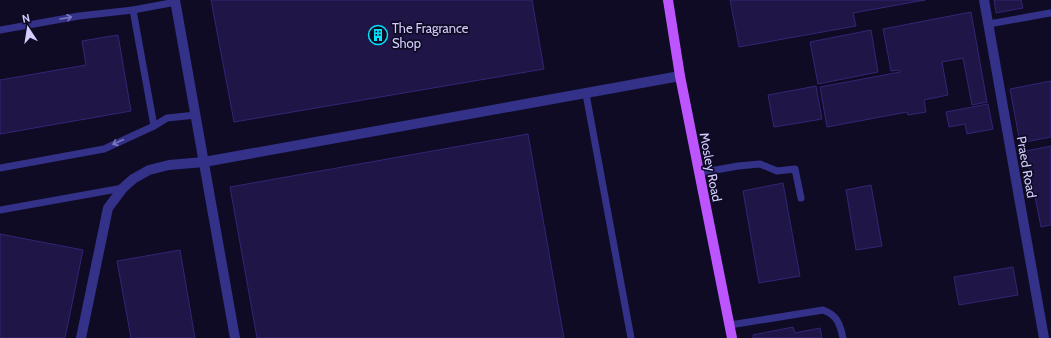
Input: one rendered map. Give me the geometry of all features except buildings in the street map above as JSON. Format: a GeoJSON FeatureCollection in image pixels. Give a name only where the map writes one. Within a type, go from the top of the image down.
{"type":"FeatureCollection","features":[{"type":"Feature","properties":{"kind":"main road","name":"Mosley Road"},"geometry":{"type":"LineString","coordinates":[[668,0],[680,76],[732,338]]}},
{"type":"Feature","properties":{"kind":"street","name":"Praed Road"},"geometry":{"type":"LineString","coordinates":[[984,0],[1044,338]]}},
{"type":"Feature","properties":{"kind":"street"},"geometry":{"type":"LineString","coordinates":[[175,1],[235,338]]}},
{"type":"Feature","properties":{"kind":"street"},"geometry":{"type":"LineString","coordinates":[[81,338],[108,208],[123,188],[133,179],[149,170],[169,165],[204,162],[680,76]]}},
{"type":"Feature","properties":{"kind":"lane"},"geometry":{"type":"LineString","coordinates":[[0,30],[79,16],[133,10],[175,1]]}},
{"type":"Feature","properties":{"kind":"lane"},"geometry":{"type":"LineString","coordinates":[[133,10],[154,126]]}},
{"type":"Feature","properties":{"kind":"lane"},"geometry":{"type":"LineString","coordinates":[[989,24],[1050,13]]}},
{"type":"Feature","properties":{"kind":"lane"},"geometry":{"type":"LineString","coordinates":[[586,94],[631,338]]}},
{"type":"Feature","properties":{"kind":"lane"},"geometry":{"type":"LineString","coordinates":[[0,168],[104,149],[154,126],[167,118],[196,115]]}},
{"type":"Feature","properties":{"kind":"lane"},"geometry":{"type":"LineString","coordinates":[[699,173],[738,166],[760,164],[777,171],[796,169],[801,198]]}},
{"type":"Feature","properties":{"kind":"lane"},"geometry":{"type":"LineString","coordinates":[[0,210],[123,188]]}},
{"type":"Feature","properties":{"kind":"lane"},"geometry":{"type":"LineString","coordinates":[[730,325],[823,310],[836,318],[840,325],[843,338]]}},
{"type":"Feature","properties":{"kind":"place","name":"The Fragrance Shop"},"geometry":{"type":"Point","coordinates":[378,35]}}]}
